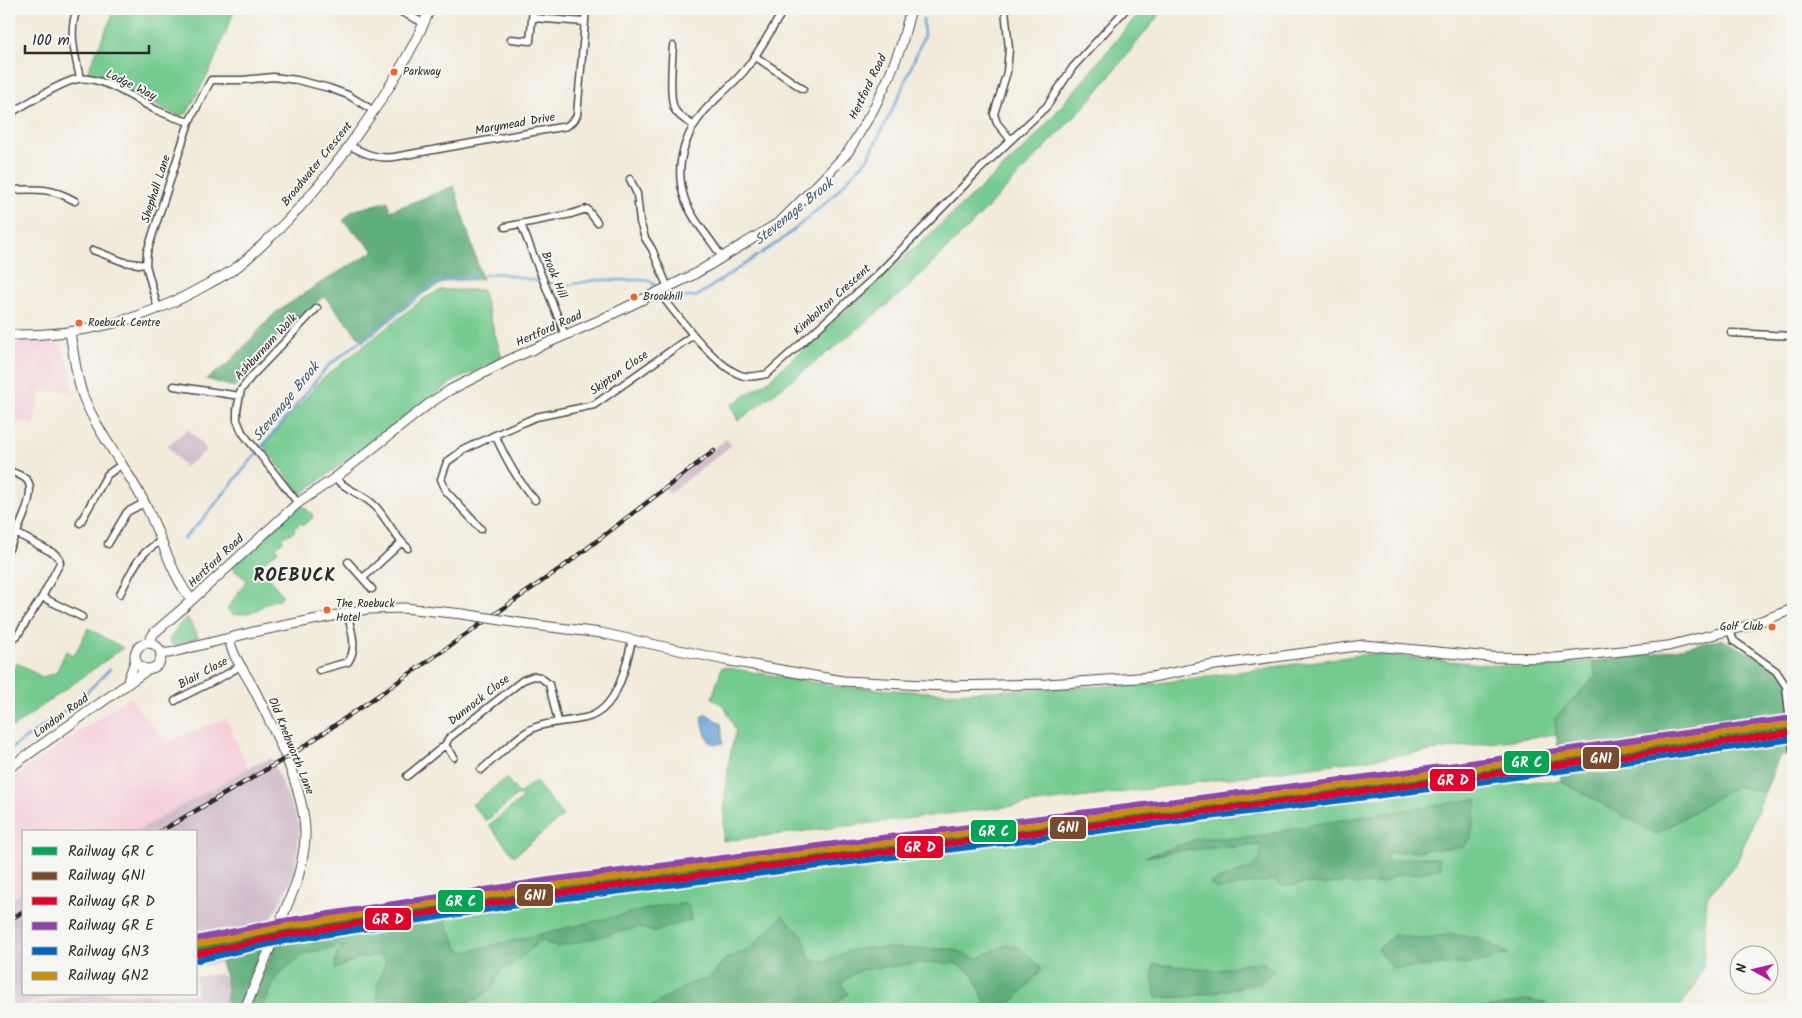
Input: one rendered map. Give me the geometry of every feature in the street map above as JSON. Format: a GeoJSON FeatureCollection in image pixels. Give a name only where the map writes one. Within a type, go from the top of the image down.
{"type":"FeatureCollection","features":[{"type":"Feature","properties":{"kind":"street"},"geometry":{"type":"LineString","coordinates":[[9,114],[68,82],[80,78],[72,40],[73,22],[77,9]]}},
{"type":"Feature","properties":{"kind":"street"},"geometry":{"type":"LineString","coordinates":[[395,9],[424,23]]}},
{"type":"Feature","properties":{"kind":"street","name":"Broadwater Crescent"},"geometry":{"type":"LineString","coordinates":[[9,335],[70,333],[132,319],[188,296],[237,267],[275,233],[311,196],[350,146],[410,53],[430,9]]}},
{"type":"Feature","properties":{"kind":"street"},"geometry":{"type":"LineString","coordinates":[[511,40],[530,41],[533,9]]}},
{"type":"Feature","properties":{"kind":"street","name":"Marymead Drive"},"geometry":{"type":"LineString","coordinates":[[350,146],[380,159],[567,126],[577,115],[586,9]]}},
{"type":"Feature","properties":{"kind":"street"},"geometry":{"type":"LineString","coordinates":[[722,258],[694,219],[685,201],[679,172],[680,158],[687,138],[694,126],[713,101],[738,79],[756,57],[784,9]]}},
{"type":"Feature","properties":{"kind":"street","name":"Hertford Road"},"geometry":{"type":"LineString","coordinates":[[149,642],[154,633],[298,503],[335,478],[410,418],[450,390],[511,359],[668,288],[722,258],[780,222],[821,182],[848,152],[872,112],[888,79],[901,46],[912,9]]}},
{"type":"Feature","properties":{"kind":"street"},"geometry":{"type":"LineString","coordinates":[[1005,9],[1009,49],[1007,72],[994,114],[997,123],[1011,140]]}},
{"type":"Feature","properties":{"kind":"street","name":"Kimbolton Crescent"},"geometry":{"type":"LineString","coordinates":[[659,292],[694,335],[732,370],[744,376],[767,374],[877,275],[977,172],[1047,106],[1073,67],[1126,9]]}},
{"type":"Feature","properties":{"kind":"street"},"geometry":{"type":"LineString","coordinates":[[533,18],[585,22]]}},
{"type":"Feature","properties":{"kind":"street"},"geometry":{"type":"LineString","coordinates":[[673,46],[672,98],[674,109],[681,117],[694,126]]}},
{"type":"Feature","properties":{"kind":"street"},"geometry":{"type":"LineString","coordinates":[[756,57],[803,89]]}},
{"type":"Feature","properties":{"kind":"street"},"geometry":{"type":"LineString","coordinates":[[672,58],[682,58]]}},
{"type":"Feature","properties":{"kind":"street"},"geometry":{"type":"LineString","coordinates":[[794,83],[799,76]]}},
{"type":"Feature","properties":{"kind":"street","name":"Shephall Lane"},"geometry":{"type":"LineString","coordinates":[[158,309],[146,265],[147,252],[189,122],[211,80],[243,80],[273,77],[297,80],[348,95],[374,111]]}},
{"type":"Feature","properties":{"kind":"street","name":"Lodge Way"},"geometry":{"type":"LineString","coordinates":[[80,78],[102,82],[158,111],[189,122]]}},
{"type":"Feature","properties":{"kind":"street"},"geometry":{"type":"LineString","coordinates":[[630,180],[637,194],[640,222],[645,238],[652,249],[668,288]]}},
{"type":"Feature","properties":{"kind":"street"},"geometry":{"type":"LineString","coordinates":[[9,190],[46,189],[59,192],[75,201]]}},
{"type":"Feature","properties":{"kind":"street"},"geometry":{"type":"LineString","coordinates":[[505,227],[587,209],[597,222]]}},
{"type":"Feature","properties":{"kind":"street","name":"Brook Hill"},"geometry":{"type":"LineString","coordinates":[[521,224],[566,335]]}},
{"type":"Feature","properties":{"kind":"street"},"geometry":{"type":"LineString","coordinates":[[93,250],[124,262],[146,265]]}},
{"type":"Feature","properties":{"kind":"street","name":"Ashburnam Walk"},"geometry":{"type":"LineString","coordinates":[[298,503],[242,432],[237,420],[237,410],[241,390],[251,376],[317,308]]}},
{"type":"Feature","properties":{"kind":"street"},"geometry":{"type":"LineString","coordinates":[[70,333],[83,395],[105,440],[132,478],[184,591],[192,600]]}},
{"type":"Feature","properties":{"kind":"street"},"geometry":{"type":"LineString","coordinates":[[1731,334],[1793,336]]}},
{"type":"Feature","properties":{"kind":"street","name":"Skipton Close"},"geometry":{"type":"LineString","coordinates":[[481,529],[446,491],[441,479],[447,462],[462,451],[495,434],[536,417],[594,405],[694,335]]}},
{"type":"Feature","properties":{"kind":"street"},"geometry":{"type":"LineString","coordinates":[[174,386],[240,396]]}},
{"type":"Feature","properties":{"kind":"street"},"geometry":{"type":"LineString","coordinates":[[495,434],[510,467],[535,500]]}},
{"type":"Feature","properties":{"kind":"street"},"geometry":{"type":"LineString","coordinates":[[80,523],[106,475],[122,464]]}},
{"type":"Feature","properties":{"kind":"street"},"geometry":{"type":"LineString","coordinates":[[9,471],[25,479],[30,487],[27,504],[9,549]]}},
{"type":"Feature","properties":{"kind":"street"},"geometry":{"type":"LineString","coordinates":[[335,478],[342,485],[376,506],[401,543],[408,548]]}},
{"type":"Feature","properties":{"kind":"street"},"geometry":{"type":"LineString","coordinates":[[108,544],[127,512],[144,503]]}},
{"type":"Feature","properties":{"kind":"street"},"geometry":{"type":"LineString","coordinates":[[9,640],[17,636],[59,566],[59,558],[55,554],[16,533]]}},
{"type":"Feature","properties":{"kind":"street"},"geometry":{"type":"LineString","coordinates":[[120,594],[143,553],[151,546],[162,541]]}},
{"type":"Feature","properties":{"kind":"street"},"geometry":{"type":"LineString","coordinates":[[363,578],[401,543]]}},
{"type":"Feature","properties":{"kind":"street"},"geometry":{"type":"LineString","coordinates":[[348,562],[372,589]]}},
{"type":"Feature","properties":{"kind":"street"},"geometry":{"type":"LineString","coordinates":[[42,597],[82,617]]}},
{"type":"Feature","properties":{"kind":"street"},"geometry":{"type":"LineString","coordinates":[[161,653],[348,613],[390,608],[462,614],[601,633],[726,660],[843,681],[946,686],[1047,684],[1142,678],[1208,666],[1364,645],[1490,657],[1556,658],[1608,653],[1668,646],[1730,631],[1793,609]]}},
{"type":"Feature","properties":{"kind":"street"},"geometry":{"type":"LineString","coordinates":[[319,670],[348,662],[353,654],[354,647],[348,613]]}},
{"type":"Feature","properties":{"kind":"street"},"geometry":{"type":"LineString","coordinates":[[1730,631],[1734,641],[1776,670],[1786,686],[1793,750]]}},
{"type":"Feature","properties":{"kind":"street","name":"Old Knebworth Lane"},"geometry":{"type":"LineString","coordinates":[[229,638],[232,649],[277,737],[298,788],[305,834],[302,861],[297,880],[245,1009]]}},
{"type":"Feature","properties":{"kind":"street"},"geometry":{"type":"LineString","coordinates":[[481,770],[530,730],[558,722],[587,718],[601,712],[611,699],[618,685],[632,640]]}},
{"type":"Feature","properties":{"kind":"street"},"geometry":{"type":"LineString","coordinates":[[127,684],[135,661],[134,654],[137,648],[142,643],[149,642],[159,648],[161,659],[154,668],[147,670],[140,667],[135,661]]}},
{"type":"Feature","properties":{"kind":"street","name":"Blair Close"},"geometry":{"type":"LineString","coordinates":[[175,701],[191,691],[228,674],[241,665]]}},
{"type":"Feature","properties":{"kind":"street","name":"London Road"},"geometry":{"type":"LineString","coordinates":[[9,768],[147,670]]}},
{"type":"Feature","properties":{"kind":"street","name":"Dunnock Close"},"geometry":{"type":"LineString","coordinates":[[407,776],[445,745],[449,738],[523,680],[534,676],[540,677],[549,684],[558,722]]}},
{"type":"Feature","properties":{"kind":"street"},"geometry":{"type":"LineString","coordinates":[[445,745],[454,758]]}},
{"type":"Feature","properties":{"kind":"shaded area"},"geometry":{"type":"Polygon","coordinates":[[[9,340],[38,341],[62,345],[71,373],[74,392],[41,391],[34,424],[9,421],[9,340]]]}},
{"type":"Feature","properties":{"kind":"shaded area"},"geometry":{"type":"Polygon","coordinates":[[[188,429],[207,450],[185,467],[167,446],[188,429]]]}},
{"type":"Feature","properties":{"kind":"shaded area"},"geometry":{"type":"Polygon","coordinates":[[[726,439],[732,445],[669,494],[664,487],[726,439]]]}},
{"type":"Feature","properties":{"kind":"shaded area"},"geometry":{"type":"Polygon","coordinates":[[[129,697],[166,742],[226,718],[248,768],[139,830],[22,830],[22,893],[9,899],[9,781],[129,697]]]}},
{"type":"Feature","properties":{"kind":"shaded area"},"geometry":{"type":"Polygon","coordinates":[[[271,758],[300,826],[294,876],[256,947],[221,963],[198,967],[198,830],[139,830],[248,768],[271,758]]]}},
{"type":"Feature","properties":{"kind":"shaded area"},"geometry":{"type":"Polygon","coordinates":[[[22,893],[22,996],[54,996],[33,1002],[22,1009],[9,1009],[9,899],[22,893]]]}},
{"type":"Feature","properties":{"kind":"shaded area"},"geometry":{"type":"Polygon","coordinates":[[[218,974],[226,977],[227,1009],[28,1009],[34,1004],[79,996],[198,996],[198,977],[218,974]]]}},
{"type":"Feature","properties":{"kind":"green space"},"geometry":{"type":"Polygon","coordinates":[[[115,9],[235,9],[211,68],[187,113],[181,116],[176,115],[88,71],[115,9]]]}},
{"type":"Feature","properties":{"kind":"green space"},"geometry":{"type":"Polygon","coordinates":[[[1142,9],[1164,9],[1092,98],[975,221],[905,290],[738,421],[731,405],[768,381],[1028,145],[1142,9]]]}},
{"type":"Feature","properties":{"kind":"green space"},"geometry":{"type":"Polygon","coordinates":[[[454,186],[482,279],[446,281],[424,293],[363,342],[324,296],[266,347],[234,387],[206,379],[229,363],[275,313],[374,251],[343,221],[352,211],[388,201],[390,211],[454,186]]]}},
{"type":"Feature","properties":{"kind":"green space"},"geometry":{"type":"Polygon","coordinates":[[[441,290],[482,290],[502,358],[452,382],[301,494],[264,446],[321,380],[423,299],[441,290]]]}},
{"type":"Feature","properties":{"kind":"green space"},"geometry":{"type":"Polygon","coordinates":[[[299,503],[312,514],[313,518],[303,525],[301,523],[294,528],[295,531],[282,538],[284,540],[276,547],[278,551],[256,568],[263,577],[267,575],[283,596],[252,612],[234,615],[227,609],[247,580],[231,568],[299,503]]]}},
{"type":"Feature","properties":{"kind":"green space"},"geometry":{"type":"Polygon","coordinates":[[[187,617],[198,637],[172,645],[169,640],[187,617]]]}},
{"type":"Feature","properties":{"kind":"green space"},"geometry":{"type":"Polygon","coordinates":[[[88,628],[123,648],[13,727],[9,722],[9,676],[17,663],[42,677],[56,673],[66,651],[74,656],[88,628]]]}},
{"type":"Feature","properties":{"kind":"green space"},"geometry":{"type":"Polygon","coordinates":[[[1721,639],[1768,662],[1793,680],[1793,756],[1780,755],[1765,792],[1736,786],[1657,834],[1561,781],[1555,718],[1596,676],[1593,661],[1644,656],[1721,639]]]}},
{"type":"Feature","properties":{"kind":"green space"},"geometry":{"type":"Polygon","coordinates":[[[1368,654],[1526,668],[1593,661],[1596,676],[1555,718],[1556,734],[1111,794],[723,841],[728,772],[736,731],[725,707],[712,698],[722,667],[841,687],[945,693],[1152,684],[1368,654]]]}},
{"type":"Feature","properties":{"kind":"green space"},"geometry":{"type":"Polygon","coordinates":[[[506,778],[519,794],[486,821],[472,805],[506,778]]]}},
{"type":"Feature","properties":{"kind":"green space"},"geometry":{"type":"Polygon","coordinates":[[[535,781],[563,816],[514,856],[489,825],[522,799],[519,794],[535,781]]]}},
{"type":"Feature","properties":{"kind":"green space"},"geometry":{"type":"Polygon","coordinates":[[[1561,781],[1657,833],[1736,786],[1765,792],[1737,862],[1707,897],[1703,967],[1693,989],[1678,1009],[262,1009],[277,976],[296,955],[333,935],[664,884],[1505,782],[1561,781]]]}},
{"type":"Feature","properties":{"kind":"green space"},"geometry":{"type":"Polygon","coordinates":[[[1477,799],[1471,838],[1464,847],[1386,853],[1387,861],[1425,857],[1438,858],[1441,868],[1421,873],[1398,875],[1382,883],[1356,885],[1344,882],[1323,885],[1306,883],[1283,887],[1273,880],[1217,889],[1210,883],[1253,867],[1260,859],[1261,845],[1183,850],[1145,857],[1200,838],[1251,838],[1316,824],[1477,799]]]}},
{"type":"Feature","properties":{"kind":"green space"},"geometry":{"type":"Polygon","coordinates":[[[688,904],[691,920],[653,932],[639,927],[558,947],[539,940],[528,952],[500,972],[493,987],[478,999],[462,1003],[459,1009],[379,1009],[377,987],[386,960],[379,955],[359,958],[335,969],[336,954],[344,946],[305,953],[275,977],[263,1009],[248,1009],[276,942],[442,913],[458,949],[465,952],[664,905],[688,904]]]}},
{"type":"Feature","properties":{"kind":"green space"},"geometry":{"type":"Polygon","coordinates":[[[783,916],[803,936],[810,960],[827,961],[848,951],[866,948],[953,949],[977,959],[1007,944],[1022,949],[1042,969],[1014,1001],[987,1007],[973,974],[955,963],[917,963],[860,970],[841,983],[848,994],[834,1005],[784,1009],[649,1009],[689,984],[710,978],[725,959],[749,950],[783,916]]]}},
{"type":"Feature","properties":{"kind":"green space"},"geometry":{"type":"Polygon","coordinates":[[[1452,934],[1478,938],[1509,954],[1476,963],[1393,968],[1377,950],[1394,935],[1420,939],[1452,934]]]}},
{"type":"Feature","properties":{"kind":"green space"},"geometry":{"type":"Polygon","coordinates":[[[268,940],[241,1009],[227,1009],[226,977],[221,963],[256,948],[268,940]]]}},
{"type":"Feature","properties":{"kind":"green space"},"geometry":{"type":"Polygon","coordinates":[[[1245,963],[1263,963],[1274,971],[1261,983],[1189,997],[1156,998],[1152,977],[1154,964],[1221,970],[1245,963]]]}},
{"type":"Feature","properties":{"kind":"green space"},"geometry":{"type":"Polygon","coordinates":[[[1526,1000],[1547,1003],[1535,1009],[1483,1009],[1526,1000]]]}},
{"type":"Feature","properties":{"kind":"water"},"geometry":{"type":"Polygon","coordinates":[[[705,713],[721,723],[723,743],[713,744],[709,741],[701,717],[705,713]]]}},
{"type":"Feature","properties":{"kind":"waterway","name":"Stevenage Brook"},"geometry":{"type":"LineString","coordinates":[[673,296],[680,298],[697,296],[784,238],[830,199],[868,158],[900,94],[924,36],[923,19]]}},
{"type":"Feature","properties":{"kind":"waterway","name":"Stevenage Brook"},"geometry":{"type":"LineString","coordinates":[[485,275],[498,273],[563,286],[596,280],[648,280],[656,286]]}},
{"type":"Feature","properties":{"kind":"waterway","name":"Stevenage Brook"},"geometry":{"type":"LineString","coordinates":[[183,539],[203,519],[328,366],[438,281],[476,276]]}},
{"type":"Feature","properties":{"kind":"waterway","name":"Stevenage Brook"},"geometry":{"type":"LineString","coordinates":[[9,750],[77,702],[110,669]]}},
{"type":"Feature","properties":{"kind":"railway"},"geometry":{"type":"LineString","coordinates":[[162,830],[293,754],[568,563],[714,451]]}},
{"type":"Feature","properties":{"kind":"railway"},"geometry":{"type":"LineString","coordinates":[[9,920],[22,912]]}},
{"type":"Feature","properties":{"kind":"transit line"},"geometry":{"type":"LineString","coordinates":[[198,939],[284,921],[549,880],[1405,772],[1792,718]]}},
{"type":"Feature","properties":{"kind":"transit line"},"geometry":{"type":"LineString","coordinates":[[198,947],[285,928],[550,887],[1406,779],[1793,725]]}},
{"type":"Feature","properties":{"kind":"transit line"},"geometry":{"type":"LineString","coordinates":[[198,954],[286,935],[551,894],[1407,786],[1793,733]]}},
{"type":"Feature","properties":{"kind":"rail line","name":"GN2"},"geometry":{"type":"LineString","coordinates":[[198,945],[282,927],[548,886],[1404,778],[1792,724]]}},
{"type":"Feature","properties":{"kind":"rail line","name":"GN1"},"geometry":{"type":"LineString","coordinates":[[198,953],[283,934],[549,893],[1405,785],[1793,731]]}},
{"type":"Feature","properties":{"kind":"rail line","name":"GN3"},"geometry":{"type":"LineString","coordinates":[[198,960],[284,941],[550,900],[1406,792],[1793,739]]}},
{"type":"Feature","properties":{"kind":"place","name":"Parkway"},"geometry":{"type":"Point","coordinates":[394,72]}},
{"type":"Feature","properties":{"kind":"place","name":"Brookhill"},"geometry":{"type":"Point","coordinates":[634,297]}},
{"type":"Feature","properties":{"kind":"place","name":"Roebuck Centre"},"geometry":{"type":"Point","coordinates":[79,323]}},
{"type":"Feature","properties":{"kind":"place","name":"The Roebuck Hotel"},"geometry":{"type":"Point","coordinates":[327,610]}},
{"type":"Feature","properties":{"kind":"place","name":"Golf Club"},"geometry":{"type":"Point","coordinates":[1772,627]}},
{"type":"Feature","properties":{"kind":"district","name":"ROEBUCK"},"geometry":{"type":"Point","coordinates":[295,576]}}]}
